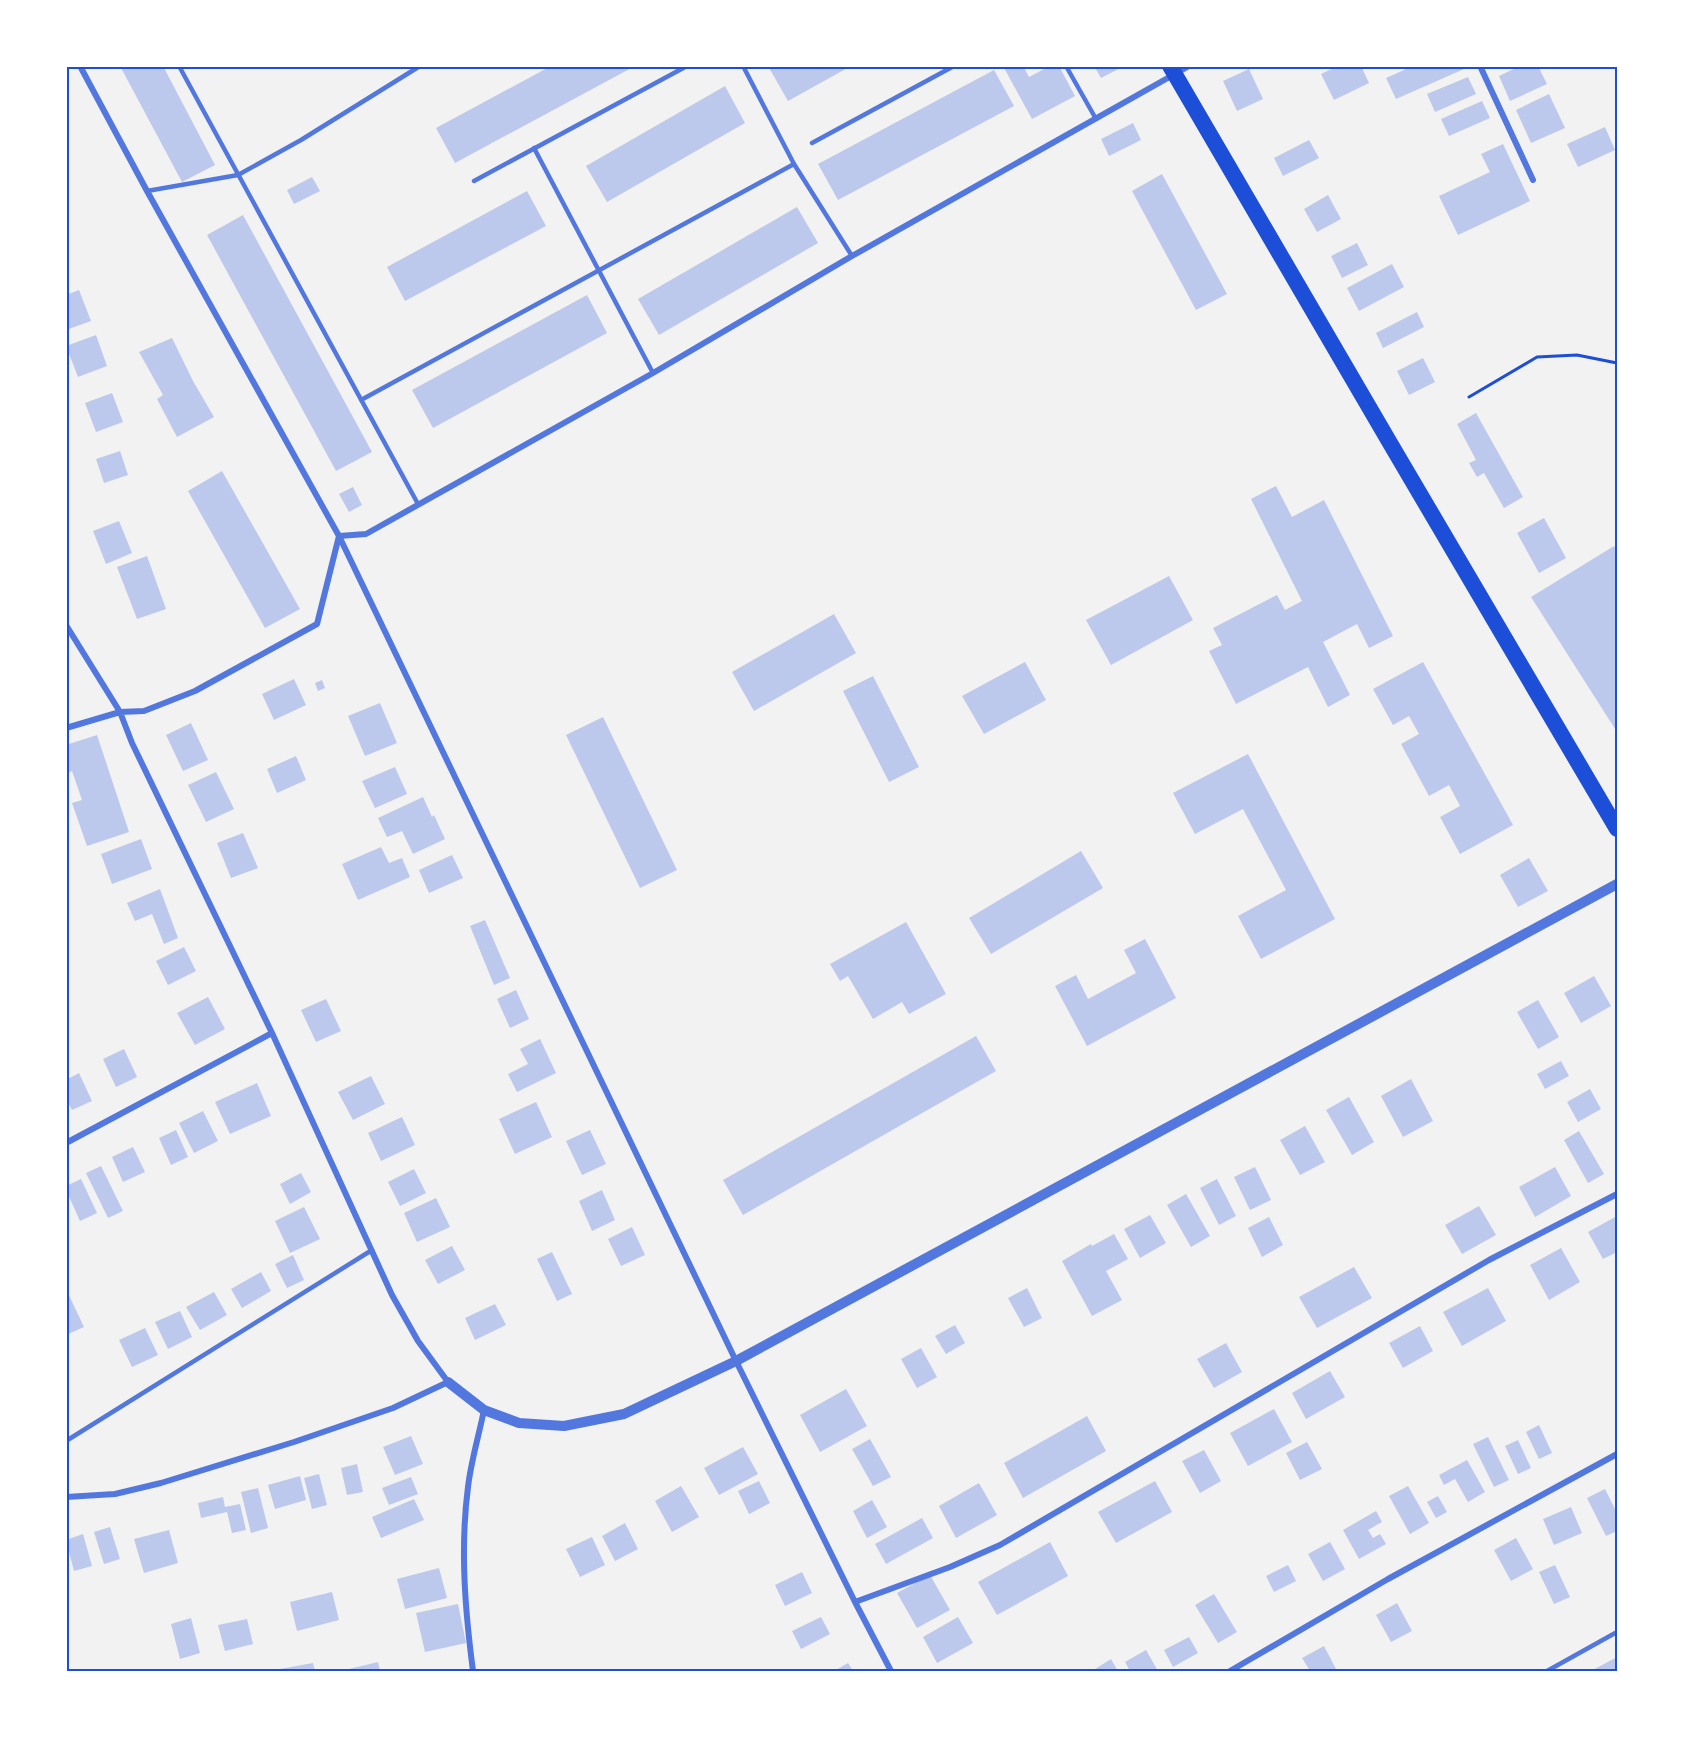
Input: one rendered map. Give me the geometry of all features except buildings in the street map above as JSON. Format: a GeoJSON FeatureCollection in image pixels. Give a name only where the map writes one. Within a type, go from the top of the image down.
{"type":"FeatureCollection","features":[{"type":"Feature","properties":{"kind":"highway"},"geometry":{"type":"LineString","coordinates":[[1178,68],[1384,433],[1617,829]]}},
{"type":"Feature","properties":{"kind":"street"},"geometry":{"type":"LineString","coordinates":[[80,66],[339,536],[736,1361],[891,1671]]}},
{"type":"Feature","properties":{"kind":"street"},"geometry":{"type":"LineString","coordinates":[[1480,66],[1533,180]]}},
{"type":"Feature","properties":{"kind":"street"},"geometry":{"type":"LineString","coordinates":[[339,536],[366,534],[653,373],[852,256],[1096,119],[1178,68]]}},
{"type":"Feature","properties":{"kind":"street"},"geometry":{"type":"LineString","coordinates":[[66,728],[120,712],[144,711],[195,691],[317,624],[339,536]]}},
{"type":"Feature","properties":{"kind":"street"},"geometry":{"type":"LineString","coordinates":[[66,625],[120,712],[132,743],[272,1033],[392,1295],[418,1341],[448,1382],[484,1410],[519,1423],[564,1426],[624,1414],[736,1361],[1617,884]]}},
{"type":"Feature","properties":{"kind":"street"},"geometry":{"type":"LineString","coordinates":[[66,1143],[272,1033]]}},
{"type":"Feature","properties":{"kind":"street"},"geometry":{"type":"LineString","coordinates":[[855,1602],[950,1568],[1000,1545],[1489,1260],[1617,1194]]}},
{"type":"Feature","properties":{"kind":"street"},"geometry":{"type":"LineString","coordinates":[[66,1497],[115,1494],[172,1480],[393,1408],[448,1382]]}},
{"type":"Feature","properties":{"kind":"street"},"geometry":{"type":"LineString","coordinates":[[473,1671],[467,1622],[463,1550],[468,1485],[484,1410]]}},
{"type":"Feature","properties":{"kind":"street"},"geometry":{"type":"LineString","coordinates":[[1230,1671],[1388,1579],[1617,1454]]}},
{"type":"Feature","properties":{"kind":"lane"},"geometry":{"type":"LineString","coordinates":[[179,66],[418,504]]}},
{"type":"Feature","properties":{"kind":"lane"},"geometry":{"type":"LineString","coordinates":[[147,191],[238,175],[301,140],[420,66]]}},
{"type":"Feature","properties":{"kind":"lane"},"geometry":{"type":"LineString","coordinates":[[474,181],[687,66]]}},
{"type":"Feature","properties":{"kind":"lane"},"geometry":{"type":"LineString","coordinates":[[743,66],[794,164],[852,256]]}},
{"type":"Feature","properties":{"kind":"lane"},"geometry":{"type":"LineString","coordinates":[[812,143],[954,66]]}},
{"type":"Feature","properties":{"kind":"lane"},"geometry":{"type":"LineString","coordinates":[[1066,66],[1096,119]]}},
{"type":"Feature","properties":{"kind":"lane"},"geometry":{"type":"LineString","coordinates":[[534,148],[653,373]]}},
{"type":"Feature","properties":{"kind":"lane"},"geometry":{"type":"LineString","coordinates":[[361,400],[600,272],[794,164]]}},
{"type":"Feature","properties":{"kind":"lane"},"geometry":{"type":"LineString","coordinates":[[66,1440],[372,1250]]}},
{"type":"Feature","properties":{"kind":"lane"},"geometry":{"type":"LineString","coordinates":[[1547,1671],[1617,1632]]}},
{"type":"Feature","properties":{"kind":"path"},"geometry":{"type":"LineString","coordinates":[[1469,397],[1537,357],[1577,355],[1617,363]]}}]}
